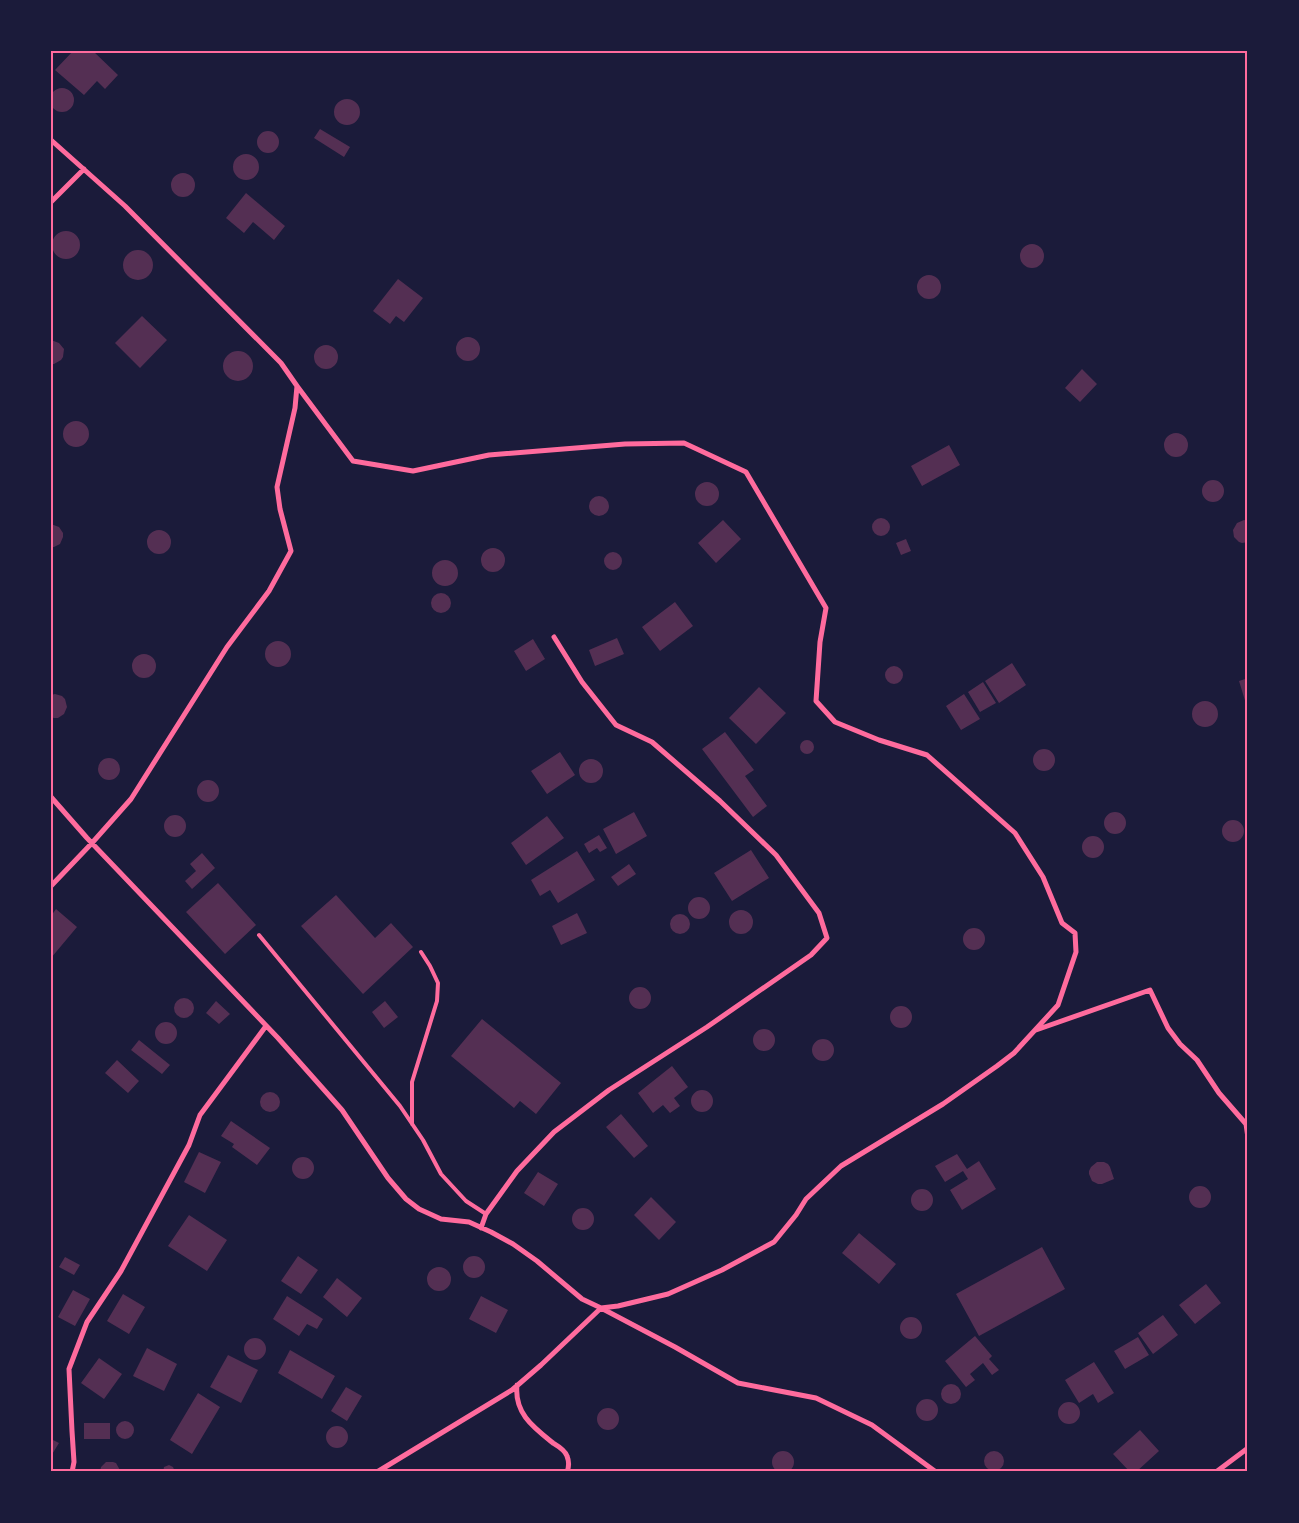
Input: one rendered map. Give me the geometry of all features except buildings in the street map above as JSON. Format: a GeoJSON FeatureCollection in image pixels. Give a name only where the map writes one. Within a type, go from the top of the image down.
{"type":"FeatureCollection","features":[{"type":"Feature","properties":{"kind":"street"},"geometry":{"type":"LineString","coordinates":[[51,140],[125,206],[281,363],[353,461],[414,471],[489,455],[625,444],[684,443],[746,472],[826,608],[820,642],[816,701],[835,722],[879,740],[927,755],[1015,833],[1043,877],[1062,923],[1075,933],[1076,952],[1058,1005],[1014,1053],[943,1104],[841,1166],[806,1199],[796,1215],[774,1242],[722,1270],[668,1294],[618,1306],[601,1308],[518,1385],[377,1472]]}},
{"type":"Feature","properties":{"kind":"street"},"geometry":{"type":"LineString","coordinates":[[51,202],[84,169]]}},
{"type":"Feature","properties":{"kind":"street"},"geometry":{"type":"LineString","coordinates":[[51,886],[130,800],[227,646],[269,591],[291,551],[280,509],[277,486],[295,408],[297,386]]}},
{"type":"Feature","properties":{"kind":"street"},"geometry":{"type":"LineString","coordinates":[[481,1228],[486,1214],[517,1171],[554,1132],[609,1090],[707,1027],[812,955],[827,938],[819,913],[776,855],[652,742],[616,725],[582,682],[554,637]]}},
{"type":"Feature","properties":{"kind":"street"},"geometry":{"type":"LineString","coordinates":[[51,797],[92,843],[266,1026],[342,1110],[388,1178],[406,1198],[420,1209],[441,1219],[469,1222],[491,1232],[544,1266],[582,1299],[675,1347],[738,1383],[816,1398],[872,1425],[936,1472]]}},
{"type":"Feature","properties":{"kind":"street"},"geometry":{"type":"LineString","coordinates":[[1033,1031],[1150,990],[1168,1028],[1180,1044],[1197,1060],[1219,1093],[1246,1124],[1248,1138]]}},
{"type":"Feature","properties":{"kind":"street"},"geometry":{"type":"LineString","coordinates":[[72,1472],[74,1462],[70,1369],[87,1322],[121,1271],[188,1145],[200,1115],[266,1026]]}},
{"type":"Feature","properties":{"kind":"street"},"geometry":{"type":"LineString","coordinates":[[518,1385],[516,1394],[523,1415],[533,1427],[567,1454],[569,1463],[567,1472]]}},
{"type":"Feature","properties":{"kind":"street"},"geometry":{"type":"LineString","coordinates":[[1216,1472],[1248,1448]]}},
{"type":"Feature","properties":{"kind":"lane"},"geometry":{"type":"LineString","coordinates":[[259,935],[400,1106],[423,1140],[441,1174],[466,1201],[486,1214]]}},
{"type":"Feature","properties":{"kind":"lane"},"geometry":{"type":"LineString","coordinates":[[412,1124],[412,1082],[437,1001],[438,983],[421,952]]}}]}
